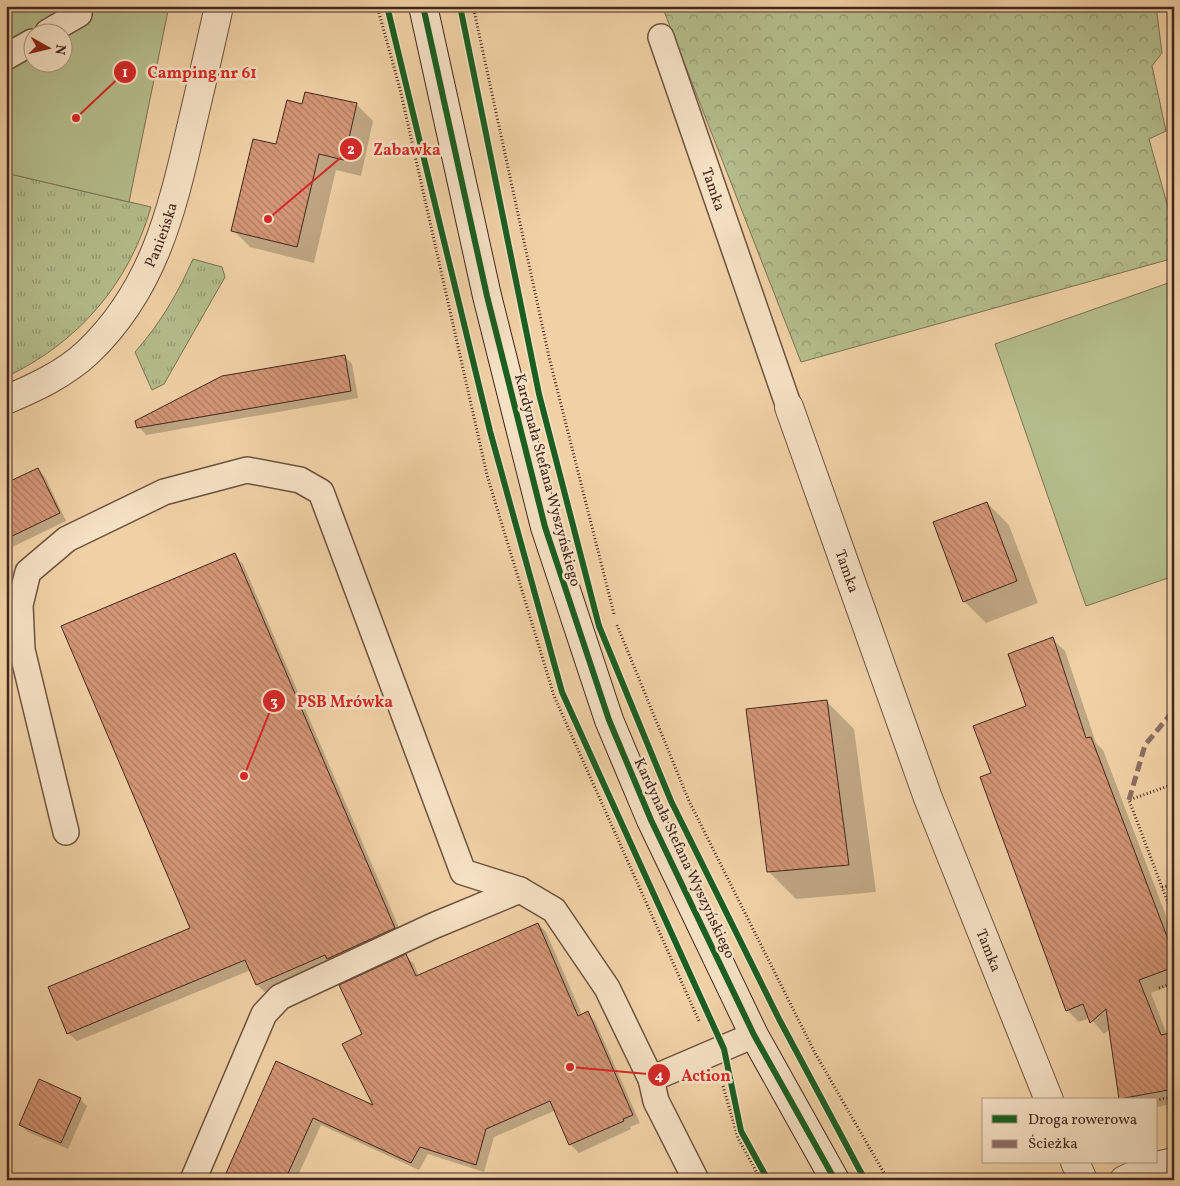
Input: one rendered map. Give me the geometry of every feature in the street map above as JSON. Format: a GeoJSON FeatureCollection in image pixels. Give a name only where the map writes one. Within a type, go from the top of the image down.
{"type":"FeatureCollection","features":[{"type":"Feature","properties":{"kind":"street","name":"Panieńska"},"geometry":{"type":"LineString","coordinates":[[6,400],[37,386],[87,353],[125,310],[145,275],[162,240],[174,202],[219,6]]}},
{"type":"Feature","properties":{"kind":"street","name":"Kardynała Stefana Wyszyńskiego"},"geometry":{"type":"LineString","coordinates":[[423,6],[487,296],[545,527],[608,720],[651,820],[754,1035],[834,1180]]}},
{"type":"Feature","properties":{"kind":"street","name":"Tamka"},"geometry":{"type":"LineString","coordinates":[[789,407],[928,798],[1049,1098]]}},
{"type":"Feature","properties":{"kind":"street"},"geometry":{"type":"LineString","coordinates":[[1076,1164],[1083,1180]]}},
{"type":"Feature","properties":{"kind":"street"},"geometry":{"type":"LineString","coordinates":[[1124,1180],[1161,1170]]}},
{"type":"Feature","properties":{"kind":"lane"},"geometry":{"type":"LineString","coordinates":[[65,22],[79,14],[80,6]]}},
{"type":"Feature","properties":{"kind":"lane","name":"Tamka"},"geometry":{"type":"LineString","coordinates":[[662,37],[789,407]]}},
{"type":"Feature","properties":{"kind":"lane"},"geometry":{"type":"LineString","coordinates":[[6,57],[22,48]]}},
{"type":"Feature","properties":{"kind":"lane"},"geometry":{"type":"LineString","coordinates":[[66,832],[22,650],[20,605],[28,572],[67,539],[164,492],[247,470],[300,480],[321,492],[463,872],[520,890],[554,910],[606,988],[651,1079],[656,1101],[696,1180]]}},
{"type":"Feature","properties":{"kind":"lane"},"geometry":{"type":"LineString","coordinates":[[193,1180],[264,1014],[280,997],[424,930],[520,890]]}},
{"type":"Feature","properties":{"kind":"lane"},"geometry":{"type":"LineString","coordinates":[[651,1079],[754,1035]]}},
{"type":"Feature","properties":{"kind":"path"},"geometry":{"type":"LineString","coordinates":[[473,6],[548,357],[615,619],[693,810],[815,1053],[888,1180]]}},
{"type":"Feature","properties":{"kind":"path"},"geometry":{"type":"LineString","coordinates":[[401,64],[420,142]]}},
{"type":"Feature","properties":{"kind":"path"},"geometry":{"type":"LineString","coordinates":[[1174,784],[1129,800],[1174,919]]}},
{"type":"Feature","properties":{"kind":"path"},"geometry":{"type":"LineString","coordinates":[[1162,887],[1174,885]]}},
{"type":"Feature","properties":{"kind":"path"},"geometry":{"type":"LineString","coordinates":[[1159,988],[1174,983]]}},
{"type":"Feature","properties":{"kind":"path"},"geometry":{"type":"LineString","coordinates":[[724,1049],[741,1132],[768,1180]]}},
{"type":"Feature","properties":{"kind":"path"},"geometry":{"type":"LineString","coordinates":[[1158,1100],[1174,1097]]}},
{"type":"Feature","properties":{"kind":"green space"},"geometry":{"type":"Polygon","coordinates":[[[6,6],[169,6],[129,202],[6,173],[6,6]]]}},
{"type":"Feature","properties":{"kind":"green space"},"geometry":{"type":"Polygon","coordinates":[[[662,6],[1156,6],[1162,53],[1152,66],[1166,131],[1149,139],[1174,229],[1174,258],[801,362],[662,6]]]}},
{"type":"Feature","properties":{"kind":"green space"},"geometry":{"type":"Polygon","coordinates":[[[6,173],[151,207],[129,261],[114,286],[97,308],[78,329],[56,347],[6,377],[6,173]]]}},
{"type":"Feature","properties":{"kind":"green space"},"geometry":{"type":"Polygon","coordinates":[[[193,259],[222,267],[225,277],[164,384],[152,390],[135,352],[168,308],[193,259]]]}},
{"type":"Feature","properties":{"kind":"green space"},"geometry":{"type":"Polygon","coordinates":[[[1174,281],[1174,576],[1086,606],[995,344],[1174,281]]]}},
{"type":"Feature","properties":{"kind":"building"},"geometry":{"type":"Polygon","coordinates":[[[305,92],[357,103],[344,160],[319,154],[297,247],[231,231],[253,139],[276,144],[287,100],[302,104],[305,92]]]}},
{"type":"Feature","properties":{"kind":"building"},"geometry":{"type":"Polygon","coordinates":[[[345,355],[351,391],[137,428],[135,421],[222,376],[345,355]]]}},
{"type":"Feature","properties":{"kind":"building"},"geometry":{"type":"Polygon","coordinates":[[[38,468],[60,513],[6,539],[6,483],[38,468]]]}},
{"type":"Feature","properties":{"kind":"building"},"geometry":{"type":"Polygon","coordinates":[[[987,502],[1017,581],[963,602],[933,522],[987,502]]]}},
{"type":"Feature","properties":{"kind":"building"},"geometry":{"type":"Polygon","coordinates":[[[235,553],[395,928],[327,959],[325,955],[256,985],[245,960],[67,1034],[48,987],[190,928],[61,626],[235,553]]]}},
{"type":"Feature","properties":{"kind":"building"},"geometry":{"type":"Polygon","coordinates":[[[1053,637],[1086,738],[1091,737],[1174,955],[1174,967],[1139,980],[1161,1035],[1174,1032],[1174,1089],[1119,1098],[1106,1009],[1090,1023],[1083,1004],[1066,1011],[980,777],[991,773],[973,726],[1026,706],[1008,654],[1053,637]]]}},
{"type":"Feature","properties":{"kind":"building"},"geometry":{"type":"Polygon","coordinates":[[[827,700],[849,865],[767,872],[746,709],[827,700]]]}},
{"type":"Feature","properties":{"kind":"building"},"geometry":{"type":"Polygon","coordinates":[[[538,923],[578,1016],[588,1011],[633,1115],[623,1119],[624,1121],[569,1145],[550,1101],[486,1129],[476,1165],[420,1147],[411,1163],[313,1118],[285,1180],[223,1180],[276,1061],[373,1105],[342,1044],[362,1034],[339,985],[406,954],[416,976],[538,923]]]}},
{"type":"Feature","properties":{"kind":"building"},"geometry":{"type":"Polygon","coordinates":[[[39,1079],[81,1098],[61,1143],[19,1125],[39,1079]]]}},
{"type":"Feature","properties":{"kind":"marked path"},"geometry":{"type":"LineString","coordinates":[[1129,800],[1145,745],[1174,710]]}},
{"type":"Feature","properties":{"kind":"cycle path"},"geometry":{"type":"LineString","coordinates":[[387,6],[490,431],[562,692],[724,1049],[741,1131],[768,1180]]}},
{"type":"Feature","properties":{"kind":"cycle path"},"geometry":{"type":"LineString","coordinates":[[423,6],[487,296],[545,527],[609,720],[651,820],[754,1035],[835,1180]]}},
{"type":"Feature","properties":{"kind":"cycle path"},"geometry":{"type":"LineString","coordinates":[[460,6],[539,394],[599,626],[671,801],[779,1019],[865,1180]]}},
{"type":"Feature","properties":{"kind":"place","name":"Camping nr 61"},"geometry":{"type":"Point","coordinates":[76,118]}},
{"type":"Feature","properties":{"kind":"place","name":"Zabawka"},"geometry":{"type":"Point","coordinates":[268,219]}},
{"type":"Feature","properties":{"kind":"place","name":"PSB Mrówka"},"geometry":{"type":"Point","coordinates":[244,776]}},
{"type":"Feature","properties":{"kind":"place","name":"Action"},"geometry":{"type":"Point","coordinates":[570,1067]}}]}
